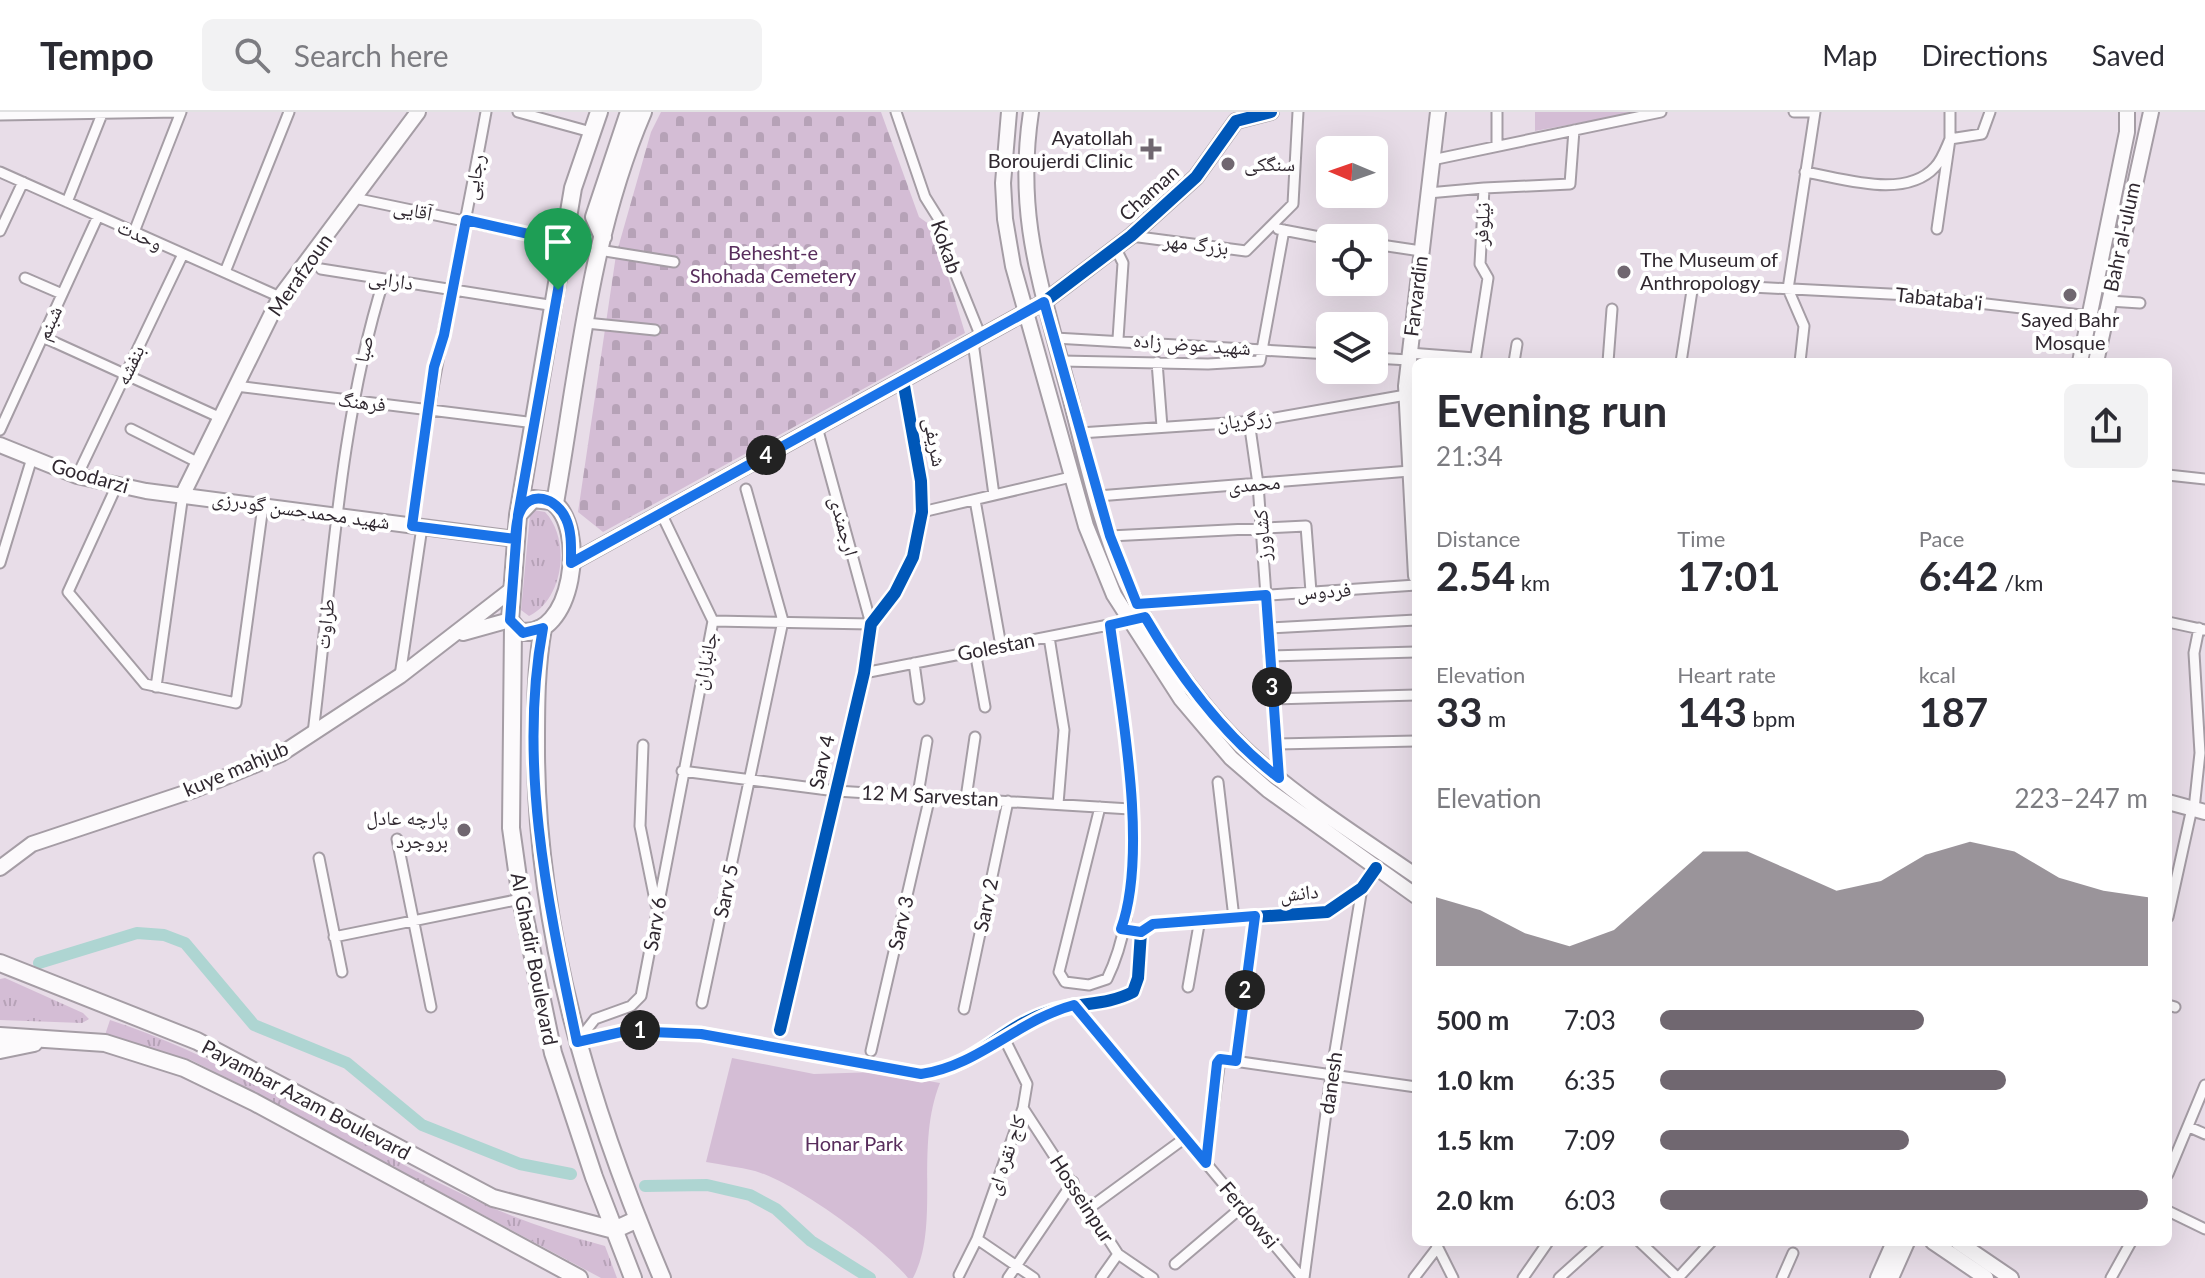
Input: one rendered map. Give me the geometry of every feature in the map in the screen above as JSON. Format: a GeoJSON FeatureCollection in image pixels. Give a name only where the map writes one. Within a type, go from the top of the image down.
{"type":"FeatureCollection","features":[{"type":"Feature","properties":{"kind":"main road"},"geometry":{"type":"LineString","coordinates":[[518,515],[573,188],[599,112]]}},
{"type":"Feature","properties":{"kind":"main road"},"geometry":{"type":"LineString","coordinates":[[601,243],[588,217],[617,112]]}},
{"type":"Feature","properties":{"kind":"main road"},"geometry":{"type":"LineString","coordinates":[[565,235],[588,217],[629,112]]}},
{"type":"Feature","properties":{"kind":"main road"},"geometry":{"type":"LineString","coordinates":[[511,623],[523,633],[543,628],[565,597],[571,563],[569,527],[555,503],[601,243],[622,166],[643,112]]}},
{"type":"Feature","properties":{"kind":"main road"},"geometry":{"type":"LineString","coordinates":[[518,515],[533,499],[555,503]]}},
{"type":"Feature","properties":{"kind":"main road","name":"Al Ghadir Boulevard"},"geometry":{"type":"LineString","coordinates":[[518,515],[511,590],[511,828],[521,899],[553,1053],[633,1278]]}},
{"type":"Feature","properties":{"kind":"main road","name":"Al Ghadir Boulevard"},"geometry":{"type":"LineString","coordinates":[[543,628],[537,660],[537,821],[547,897],[577,1042],[638,1219],[662,1278]]}},
{"type":"Feature","properties":{"kind":"main road","name":"Payambar Azam Boulevard"},"geometry":{"type":"LineString","coordinates":[[0,963],[197,1041],[466,1186],[510,1204],[614,1230]]}},
{"type":"Feature","properties":{"kind":"main road","name":"Payambar Azam Boulevard"},"geometry":{"type":"LineString","coordinates":[[0,1036],[58,1038],[132,1049],[197,1074],[579,1278]]}},
{"type":"Feature","properties":{"kind":"main road"},"geometry":{"type":"LineString","coordinates":[[0,1050],[58,1038]]}},
{"type":"Feature","properties":{"kind":"main road"},"geometry":{"type":"LineString","coordinates":[[614,1230],[638,1219]]}},
{"type":"Feature","properties":{"kind":"street"},"geometry":{"type":"LineString","coordinates":[[1,114],[179,112],[134,232]]}},
{"type":"Feature","properties":{"kind":"street"},"geometry":{"type":"LineString","coordinates":[[225,272],[289,112]]}},
{"type":"Feature","properties":{"kind":"street","name":"Merafzoun"},"geometry":{"type":"LineString","coordinates":[[183,494],[280,297],[418,112]]}},
{"type":"Feature","properties":{"kind":"street","name":"رجایی"},"geometry":{"type":"LineString","coordinates":[[400,676],[427,410],[486,112]]}},
{"type":"Feature","properties":{"kind":"street"},"geometry":{"type":"LineString","coordinates":[[518,112],[591,132]]}},
{"type":"Feature","properties":{"kind":"street","name":"Kokab"},"geometry":{"type":"LineString","coordinates":[[896,112],[925,197],[940,221],[947,253],[977,340],[994,495]]}},
{"type":"Feature","properties":{"kind":"street"},"geometry":{"type":"LineString","coordinates":[[1009,112],[1003,183],[1005,219],[1026,313],[1071,477],[1098,560],[1128,621],[1181,699],[1231,758],[1268,790],[1412,893]]}},
{"type":"Feature","properties":{"kind":"street"},"geometry":{"type":"LineString","coordinates":[[1031,112],[1025,204],[1044,302],[1110,536],[1137,604],[1190,685],[1233,738],[1279,778],[1412,873]]}},
{"type":"Feature","properties":{"kind":"street","name":"Chaman"},"geometry":{"type":"LineString","coordinates":[[571,563],[1044,302],[1131,236],[1196,177],[1236,121],[1271,112]]}},
{"type":"Feature","properties":{"kind":"street","name":"بزرگ مهر"},"geometry":{"type":"LineString","coordinates":[[1131,236],[1246,251],[1293,204],[1298,112]]}},
{"type":"Feature","properties":{"kind":"street","name":"Farvardin"},"geometry":{"type":"LineString","coordinates":[[1412,506],[1412,423],[1406,395],[1438,112]]}},
{"type":"Feature","properties":{"kind":"street"},"geometry":{"type":"LineString","coordinates":[[1497,112],[1497,146]]}},
{"type":"Feature","properties":{"kind":"street"},"geometry":{"type":"LineString","coordinates":[[1432,160],[1661,112]]}},
{"type":"Feature","properties":{"kind":"street"},"geometry":{"type":"LineString","coordinates":[[1794,112],[1815,112],[1788,289],[1804,326],[1800,358]]}},
{"type":"Feature","properties":{"kind":"street"},"geometry":{"type":"LineString","coordinates":[[1937,229],[1950,139],[1950,112]]}},
{"type":"Feature","properties":{"kind":"street"},"geometry":{"type":"LineString","coordinates":[[1950,139],[1982,134],[1990,112]]}},
{"type":"Feature","properties":{"kind":"street"},"geometry":{"type":"LineString","coordinates":[[2081,358],[2127,132],[2127,112]]}},
{"type":"Feature","properties":{"kind":"street","name":"Bahr al-ulum"},"geometry":{"type":"LineString","coordinates":[[2097,358],[2151,112]]}},
{"type":"Feature","properties":{"kind":"street"},"geometry":{"type":"LineString","coordinates":[[67,202],[102,114]]}},
{"type":"Feature","properties":{"kind":"street"},"geometry":{"type":"LineString","coordinates":[[1484,188],[1570,184],[1574,130]]}},
{"type":"Feature","properties":{"kind":"street"},"geometry":{"type":"LineString","coordinates":[[1805,172],[1890,185],[1917,180],[1936,167],[1950,139]]}},
{"type":"Feature","properties":{"kind":"street","name":"وحدت"},"geometry":{"type":"LineString","coordinates":[[0,172],[280,297]]}},
{"type":"Feature","properties":{"kind":"street"},"geometry":{"type":"LineString","coordinates":[[0,231],[23,182]]}},
{"type":"Feature","properties":{"kind":"street","name":"نیلوفر"},"geometry":{"type":"LineString","coordinates":[[1428,193],[1484,188],[1480,264],[1488,278],[1475,358]]}},
{"type":"Feature","properties":{"kind":"street","name":"آقایی"},"geometry":{"type":"LineString","coordinates":[[354,198],[565,235]]}},
{"type":"Feature","properties":{"kind":"street","name":"شبنم"},"geometry":{"type":"LineString","coordinates":[[0,430],[98,216]]}},
{"type":"Feature","properties":{"kind":"street"},"geometry":{"type":"LineString","coordinates":[[1269,228],[1316,236]]}},
{"type":"Feature","properties":{"kind":"street"},"geometry":{"type":"LineString","coordinates":[[1061,361],[1208,364],[1260,361],[1284,230]]}},
{"type":"Feature","properties":{"kind":"street"},"geometry":{"type":"LineString","coordinates":[[601,243],[674,262]]}},
{"type":"Feature","properties":{"kind":"street"},"geometry":{"type":"LineString","coordinates":[[1388,246],[1421,251]]}},
{"type":"Feature","properties":{"kind":"street"},"geometry":{"type":"LineString","coordinates":[[1115,247],[1123,263],[1118,339]]}},
{"type":"Feature","properties":{"kind":"street","name":"بنفشه"},"geometry":{"type":"LineString","coordinates":[[77,476],[183,254]]}},
{"type":"Feature","properties":{"kind":"street","name":"دارابی"},"geometry":{"type":"LineString","coordinates":[[321,269],[555,306]]}},
{"type":"Feature","properties":{"kind":"street"},"geometry":{"type":"LineString","coordinates":[[25,278],[62,294]]}},
{"type":"Feature","properties":{"kind":"street","name":"صبا"},"geometry":{"type":"LineString","coordinates":[[336,515],[364,342],[384,279]]}},
{"type":"Feature","properties":{"kind":"street","name":"Tabataba'i"},"geometry":{"type":"LineString","coordinates":[[1682,358],[1693,284],[1909,295],[2090,316]]}},
{"type":"Feature","properties":{"kind":"street"},"geometry":{"type":"LineString","coordinates":[[2109,301],[2140,303]]}},
{"type":"Feature","properties":{"kind":"street"},"geometry":{"type":"LineString","coordinates":[[1608,358],[1612,309]]}},
{"type":"Feature","properties":{"kind":"street"},"geometry":{"type":"LineString","coordinates":[[586,323],[655,330]]}},
{"type":"Feature","properties":{"kind":"street"},"geometry":{"type":"LineString","coordinates":[[43,337],[221,418]]}},
{"type":"Feature","properties":{"kind":"street","name":"شهید عوض زاده"},"geometry":{"type":"LineString","coordinates":[[1055,338],[1118,339],[1316,353]]}},
{"type":"Feature","properties":{"kind":"street"},"geometry":{"type":"LineString","coordinates":[[1515,358],[1517,344]]}},
{"type":"Feature","properties":{"kind":"street"},"geometry":{"type":"LineString","coordinates":[[1388,358],[1431,358]]}},
{"type":"Feature","properties":{"kind":"street"},"geometry":{"type":"LineString","coordinates":[[1157,362],[1162,427]]}},
{"type":"Feature","properties":{"kind":"street","name":"شریفی"},"geometry":{"type":"LineString","coordinates":[[903,380],[921,481],[922,512]]}},
{"type":"Feature","properties":{"kind":"street","name":"فرهنگ"},"geometry":{"type":"LineString","coordinates":[[236,386],[535,423]]}},
{"type":"Feature","properties":{"kind":"street","name":"زرگریان"},"geometry":{"type":"LineString","coordinates":[[1080,433],[1249,421],[1406,395]]}},
{"type":"Feature","properties":{"kind":"street","name":"کشاورز"},"geometry":{"type":"LineString","coordinates":[[1249,421],[1258,484],[1279,778]]}},
{"type":"Feature","properties":{"kind":"street","name":"ارجمندی"},"geometry":{"type":"LineString","coordinates":[[817,427],[871,624]]}},
{"type":"Feature","properties":{"kind":"street"},"geometry":{"type":"LineString","coordinates":[[131,429],[199,463]]}},
{"type":"Feature","properties":{"kind":"street","name":"Goodarzi"},"geometry":{"type":"LineString","coordinates":[[0,445],[77,476],[183,494]]}},
{"type":"Feature","properties":{"kind":"street"},"geometry":{"type":"LineString","coordinates":[[0,563],[32,458]]}},
{"type":"Feature","properties":{"kind":"street","name":"محمدی"},"geometry":{"type":"LineString","coordinates":[[1098,496],[1410,471]]}},
{"type":"Feature","properties":{"kind":"street"},"geometry":{"type":"LineString","coordinates":[[2172,475],[2205,479]]}},
{"type":"Feature","properties":{"kind":"street"},"geometry":{"type":"LineString","coordinates":[[922,512],[1071,477]]}},
{"type":"Feature","properties":{"kind":"street"},"geometry":{"type":"LineString","coordinates":[[117,485],[68,592],[145,684],[236,703],[263,506]]}},
{"type":"Feature","properties":{"kind":"street"},"geometry":{"type":"LineString","coordinates":[[746,489],[783,621]]}},
{"type":"Feature","properties":{"kind":"street"},"geometry":{"type":"LineString","coordinates":[[156,687],[183,494]]}},
{"type":"Feature","properties":{"kind":"street","name":"شهید محمدحسن گودرزی"},"geometry":{"type":"LineString","coordinates":[[183,494],[515,539]]}},
{"type":"Feature","properties":{"kind":"street"},"geometry":{"type":"LineString","coordinates":[[975,500],[1001,646]]}},
{"type":"Feature","properties":{"kind":"street","name":"Sarv 4"},"geometry":{"type":"LineString","coordinates":[[780,1030],[864,673],[871,624],[895,593],[913,557],[922,512]]}},
{"type":"Feature","properties":{"kind":"street","name":"جانبازان"},"geometry":{"type":"LineString","coordinates":[[661,513],[713,621],[682,771]]}},
{"type":"Feature","properties":{"kind":"street","name":"طراوت"},"geometry":{"type":"LineString","coordinates":[[313,733],[336,515]]}},
{"type":"Feature","properties":{"kind":"street"},"geometry":{"type":"LineString","coordinates":[[1110,536],[1306,526],[1311,592]]}},
{"type":"Feature","properties":{"kind":"street","name":"فردوس"},"geometry":{"type":"LineString","coordinates":[[1137,604],[1412,585]]}},
{"type":"Feature","properties":{"kind":"street","name":"kuye mahjub"},"geometry":{"type":"LineString","coordinates":[[0,868],[32,844],[194,790],[281,754],[400,676],[511,590]]}},
{"type":"Feature","properties":{"kind":"street","name":"Golestan"},"geometry":{"type":"LineString","coordinates":[[864,673],[1145,617]]}},
{"type":"Feature","properties":{"kind":"street"},"geometry":{"type":"LineString","coordinates":[[1268,628],[1412,620]]}},
{"type":"Feature","properties":{"kind":"street"},"geometry":{"type":"LineString","coordinates":[[713,621],[871,624]]}},
{"type":"Feature","properties":{"kind":"street","name":"Sarv 5"},"geometry":{"type":"LineString","coordinates":[[702,1003],[783,621]]}},
{"type":"Feature","properties":{"kind":"street"},"geometry":{"type":"LineString","coordinates":[[455,635],[511,623]]}},
{"type":"Feature","properties":{"kind":"street"},"geometry":{"type":"LineString","coordinates":[[2172,623],[2202,629],[2194,653],[2201,738],[2197,810],[2172,902]]}},
{"type":"Feature","properties":{"kind":"street"},"geometry":{"type":"LineString","coordinates":[[1100,807],[1059,972],[1065,982],[1089,985],[1107,979],[1131,888],[1134,850],[1110,625]]}},
{"type":"Feature","properties":{"kind":"street"},"geometry":{"type":"LineString","coordinates":[[1049,637],[1064,730],[1058,804]]}},
{"type":"Feature","properties":{"kind":"street"},"geometry":{"type":"LineString","coordinates":[[975,651],[985,707]]}},
{"type":"Feature","properties":{"kind":"street"},"geometry":{"type":"LineString","coordinates":[[1269,656],[1412,652]]}},
{"type":"Feature","properties":{"kind":"street"},"geometry":{"type":"LineString","coordinates":[[914,663],[919,699]]}},
{"type":"Feature","properties":{"kind":"street"},"geometry":{"type":"LineString","coordinates":[[1273,699],[1412,695]]}},
{"type":"Feature","properties":{"kind":"street"},"geometry":{"type":"LineString","coordinates":[[966,798],[975,737]]}},
{"type":"Feature","properties":{"kind":"street"},"geometry":{"type":"LineString","coordinates":[[918,794],[927,741]]}},
{"type":"Feature","properties":{"kind":"street"},"geometry":{"type":"LineString","coordinates":[[1277,744],[1412,741]]}},
{"type":"Feature","properties":{"kind":"street"},"geometry":{"type":"LineString","coordinates":[[643,745],[640,826],[657,912]]}},
{"type":"Feature","properties":{"kind":"street","name":"12 M Sarvestan"},"geometry":{"type":"LineString","coordinates":[[682,771],[836,791],[1130,809]]}},
{"type":"Feature","properties":{"kind":"street","name":"Sarv 6"},"geometry":{"type":"LineString","coordinates":[[577,1042],[595,1019],[631,1006],[641,996],[682,771]]}},
{"type":"Feature","properties":{"kind":"street"},"geometry":{"type":"LineString","coordinates":[[1218,782],[1234,918]]}},
{"type":"Feature","properties":{"kind":"street","name":"Sarv 3"},"geometry":{"type":"LineString","coordinates":[[871,1051],[930,796]]}},
{"type":"Feature","properties":{"kind":"street","name":"Sarv 2"},"geometry":{"type":"LineString","coordinates":[[964,1009],[1008,801]]}},
{"type":"Feature","properties":{"kind":"street"},"geometry":{"type":"LineString","coordinates":[[2172,803],[2197,810]]}},
{"type":"Feature","properties":{"kind":"street"},"geometry":{"type":"LineString","coordinates":[[397,839],[411,921],[431,1007]]}},
{"type":"Feature","properties":{"kind":"street"},"geometry":{"type":"LineString","coordinates":[[319,858],[342,972]]}},
{"type":"Feature","properties":{"kind":"street","name":"دانش"},"geometry":{"type":"LineString","coordinates":[[1141,932],[1153,924],[1327,912],[1362,888],[1376,868]]}},
{"type":"Feature","properties":{"kind":"street","name":"danesh"},"geometry":{"type":"LineString","coordinates":[[1303,1278],[1331,1075],[1362,888]]}},
{"type":"Feature","properties":{"kind":"street"},"geometry":{"type":"LineString","coordinates":[[334,937],[521,899]]}},
{"type":"Feature","properties":{"kind":"street"},"geometry":{"type":"LineString","coordinates":[[1236,1061],[1255,916]]}},
{"type":"Feature","properties":{"kind":"street"},"geometry":{"type":"LineString","coordinates":[[1188,987],[1200,919]]}},
{"type":"Feature","properties":{"kind":"street"},"geometry":{"type":"LineString","coordinates":[[577,1042],[626,1031],[701,1034],[921,1074],[950,1070],[1047,1012],[1074,1005],[1113,1002],[1133,992],[1141,932],[1121,929]]}},
{"type":"Feature","properties":{"kind":"street","name":"Ferdowsi"},"geometry":{"type":"LineString","coordinates":[[1074,1005],[1303,1278]]}},
{"type":"Feature","properties":{"kind":"street","name":"کاج نقره ای"},"geometry":{"type":"LineString","coordinates":[[959,1275],[977,1239],[1023,1108],[1027,1084],[1003,1036]]}},
{"type":"Feature","properties":{"kind":"street"},"geometry":{"type":"LineString","coordinates":[[1206,1163],[1220,1059],[1412,1086]]}},
{"type":"Feature","properties":{"kind":"street"},"geometry":{"type":"LineString","coordinates":[[2172,1165],[2205,1085]]}},
{"type":"Feature","properties":{"kind":"street","name":"Hosseinpur"},"geometry":{"type":"LineString","coordinates":[[1023,1108],[1118,1254],[1153,1278]]}},
{"type":"Feature","properties":{"kind":"street"},"geometry":{"type":"LineString","coordinates":[[2189,1127],[2205,1134]]}},
{"type":"Feature","properties":{"kind":"street"},"geometry":{"type":"LineString","coordinates":[[1088,1209],[1185,1138]]}},
{"type":"Feature","properties":{"kind":"street"},"geometry":{"type":"LineString","coordinates":[[1008,1278],[1073,1182]]}},
{"type":"Feature","properties":{"kind":"street"},"geometry":{"type":"LineString","coordinates":[[1175,1264],[1242,1207]]}},
{"type":"Feature","properties":{"kind":"street"},"geometry":{"type":"LineString","coordinates":[[2172,1213],[2205,1229]]}},
{"type":"Feature","properties":{"kind":"street"},"geometry":{"type":"LineString","coordinates":[[977,1239],[1034,1278]]}},
{"type":"Feature","properties":{"kind":"street"},"geometry":{"type":"LineString","coordinates":[[1414,1278],[1435,1246]]}},
{"type":"Feature","properties":{"kind":"street"},"geometry":{"type":"LineString","coordinates":[[1437,1246],[1453,1278]]}},
{"type":"Feature","properties":{"kind":"street"},"geometry":{"type":"LineString","coordinates":[[1523,1278],[1545,1246]]}},
{"type":"Feature","properties":{"kind":"street"},"geometry":{"type":"LineString","coordinates":[[1559,1278],[1595,1246]]}},
{"type":"Feature","properties":{"kind":"street"},"geometry":{"type":"LineString","coordinates":[[1644,1246],[1678,1278],[1707,1246]]}},
{"type":"Feature","properties":{"kind":"street"},"geometry":{"type":"LineString","coordinates":[[1878,1278],[1892,1246]]}},
{"type":"Feature","properties":{"kind":"street"},"geometry":{"type":"LineString","coordinates":[[1891,1278],[1905,1246]]}},
{"type":"Feature","properties":{"kind":"street"},"geometry":{"type":"LineString","coordinates":[[1939,1246],[1986,1278]]}},
{"type":"Feature","properties":{"kind":"street"},"geometry":{"type":"LineString","coordinates":[[1964,1246],[2011,1278]]}},
{"type":"Feature","properties":{"kind":"street"},"geometry":{"type":"LineString","coordinates":[[2111,1278],[2129,1246]]}},
{"type":"Feature","properties":{"kind":"street"},"geometry":{"type":"LineString","coordinates":[[1782,1278],[1793,1253]]}},
{"type":"Feature","properties":{"kind":"street"},"geometry":{"type":"LineString","coordinates":[[1101,1278],[1118,1254]]}},
{"type":"Feature","properties":{"kind":"green space","name":"Behesht-e Shohada Cemetery"},"geometry":{"type":"Polygon","coordinates":[[[661,112],[881,112],[919,217],[933,227],[965,333],[603,532],[578,512],[616,255],[651,132],[661,112]]]}},
{"type":"Feature","properties":{"kind":"green space"},"geometry":{"type":"Polygon","coordinates":[[[1535,112],[1638,112],[1535,131],[1535,112]]]}},
{"type":"Feature","properties":{"kind":"green space"},"geometry":{"type":"Polygon","coordinates":[[[534,510],[545,512],[553,524],[561,552],[560,568],[550,596],[541,608],[529,616],[521,610],[530,515],[534,510]]]}},
{"type":"Feature","properties":{"kind":"green space"},"geometry":{"type":"Polygon","coordinates":[[[5,978],[83,1013],[89,1019],[82,1023],[0,1020],[0,979],[5,978]]]}},
{"type":"Feature","properties":{"kind":"green space"},"geometry":{"type":"Polygon","coordinates":[[[110,1020],[243,1077],[474,1200],[529,1222],[605,1246],[617,1278],[601,1278],[191,1060],[105,1035],[110,1020]]]}},
{"type":"Feature","properties":{"kind":"green space","name":"Honar Park"},"geometry":{"type":"Polygon","coordinates":[[[732,1058],[814,1074],[877,1072],[940,1083],[929,1133],[925,1234],[913,1278],[908,1278],[859,1233],[792,1188],[755,1171],[706,1162],[732,1058]]]}},
{"type":"Feature","properties":{"kind":"waterway"},"geometry":{"type":"LineString","coordinates":[[39,963],[137,933],[164,935],[185,943],[254,1025],[347,1063],[422,1125],[520,1164],[571,1174]]}},
{"type":"Feature","properties":{"kind":"waterway"},"geometry":{"type":"LineString","coordinates":[[645,1186],[707,1185],[750,1195],[776,1209],[811,1241],[870,1278]]}},
{"type":"Feature","properties":{"kind":"cycle path"},"geometry":{"type":"LineString","coordinates":[[571,563],[1044,302],[1131,236],[1196,177],[1236,121],[1271,112]]}},
{"type":"Feature","properties":{"kind":"cycle path"},"geometry":{"type":"LineString","coordinates":[[780,1030],[864,673],[871,624],[895,593],[913,557],[922,512],[921,481],[903,380]]}},
{"type":"Feature","properties":{"kind":"cycle path"},"geometry":{"type":"LineString","coordinates":[[577,1042],[626,1031],[701,1034],[921,1074],[941,1070],[973,1055],[1031,1019],[1060,1009],[1113,1000],[1133,992],[1138,978],[1141,932],[1153,924],[1327,912],[1362,888],[1376,868]]}},
{"type":"Feature","properties":{"kind":"place","name":"Ayatollah Boroujerdi Clinic"},"geometry":{"type":"Point","coordinates":[1151,149]}},
{"type":"Feature","properties":{"kind":"place","name":"سنگکی"},"geometry":{"type":"Point","coordinates":[1228,164]}},
{"type":"Feature","properties":{"kind":"place","name":"The Museum of Anthropology"},"geometry":{"type":"Point","coordinates":[1624,272]}},
{"type":"Feature","properties":{"kind":"place","name":"Sayed Bahr Mosque"},"geometry":{"type":"Point","coordinates":[2070,295]}},
{"type":"Feature","properties":{"kind":"place","name":"پارچه عادل بروجرد"},"geometry":{"type":"Point","coordinates":[464,830]}},
{"type":"Feature","properties":{"kind":"route"},"geometry":{"type":"LineString","coordinates":[[558,290],[518,515],[510,620],[515,629],[523,633],[543,628],[537,660],[537,821],[547,897],[577,1042],[626,1031],[701,1034],[921,1074],[950,1070],[1026,1022],[1047,1012],[1074,1005],[1206,1163],[1217,1063],[1220,1059],[1236,1061],[1255,916],[1153,924],[1141,932],[1121,929],[1131,888],[1134,850],[1110,625],[1145,617],[1190,685],[1233,738],[1279,778],[1266,595],[1137,604],[1110,536],[1044,302],[571,563],[567,521],[555,503],[545,499],[533,499],[522,508],[518,515],[515,539],[412,526],[434,367],[444,335],[466,220],[564,242],[558,290]]}}]}
